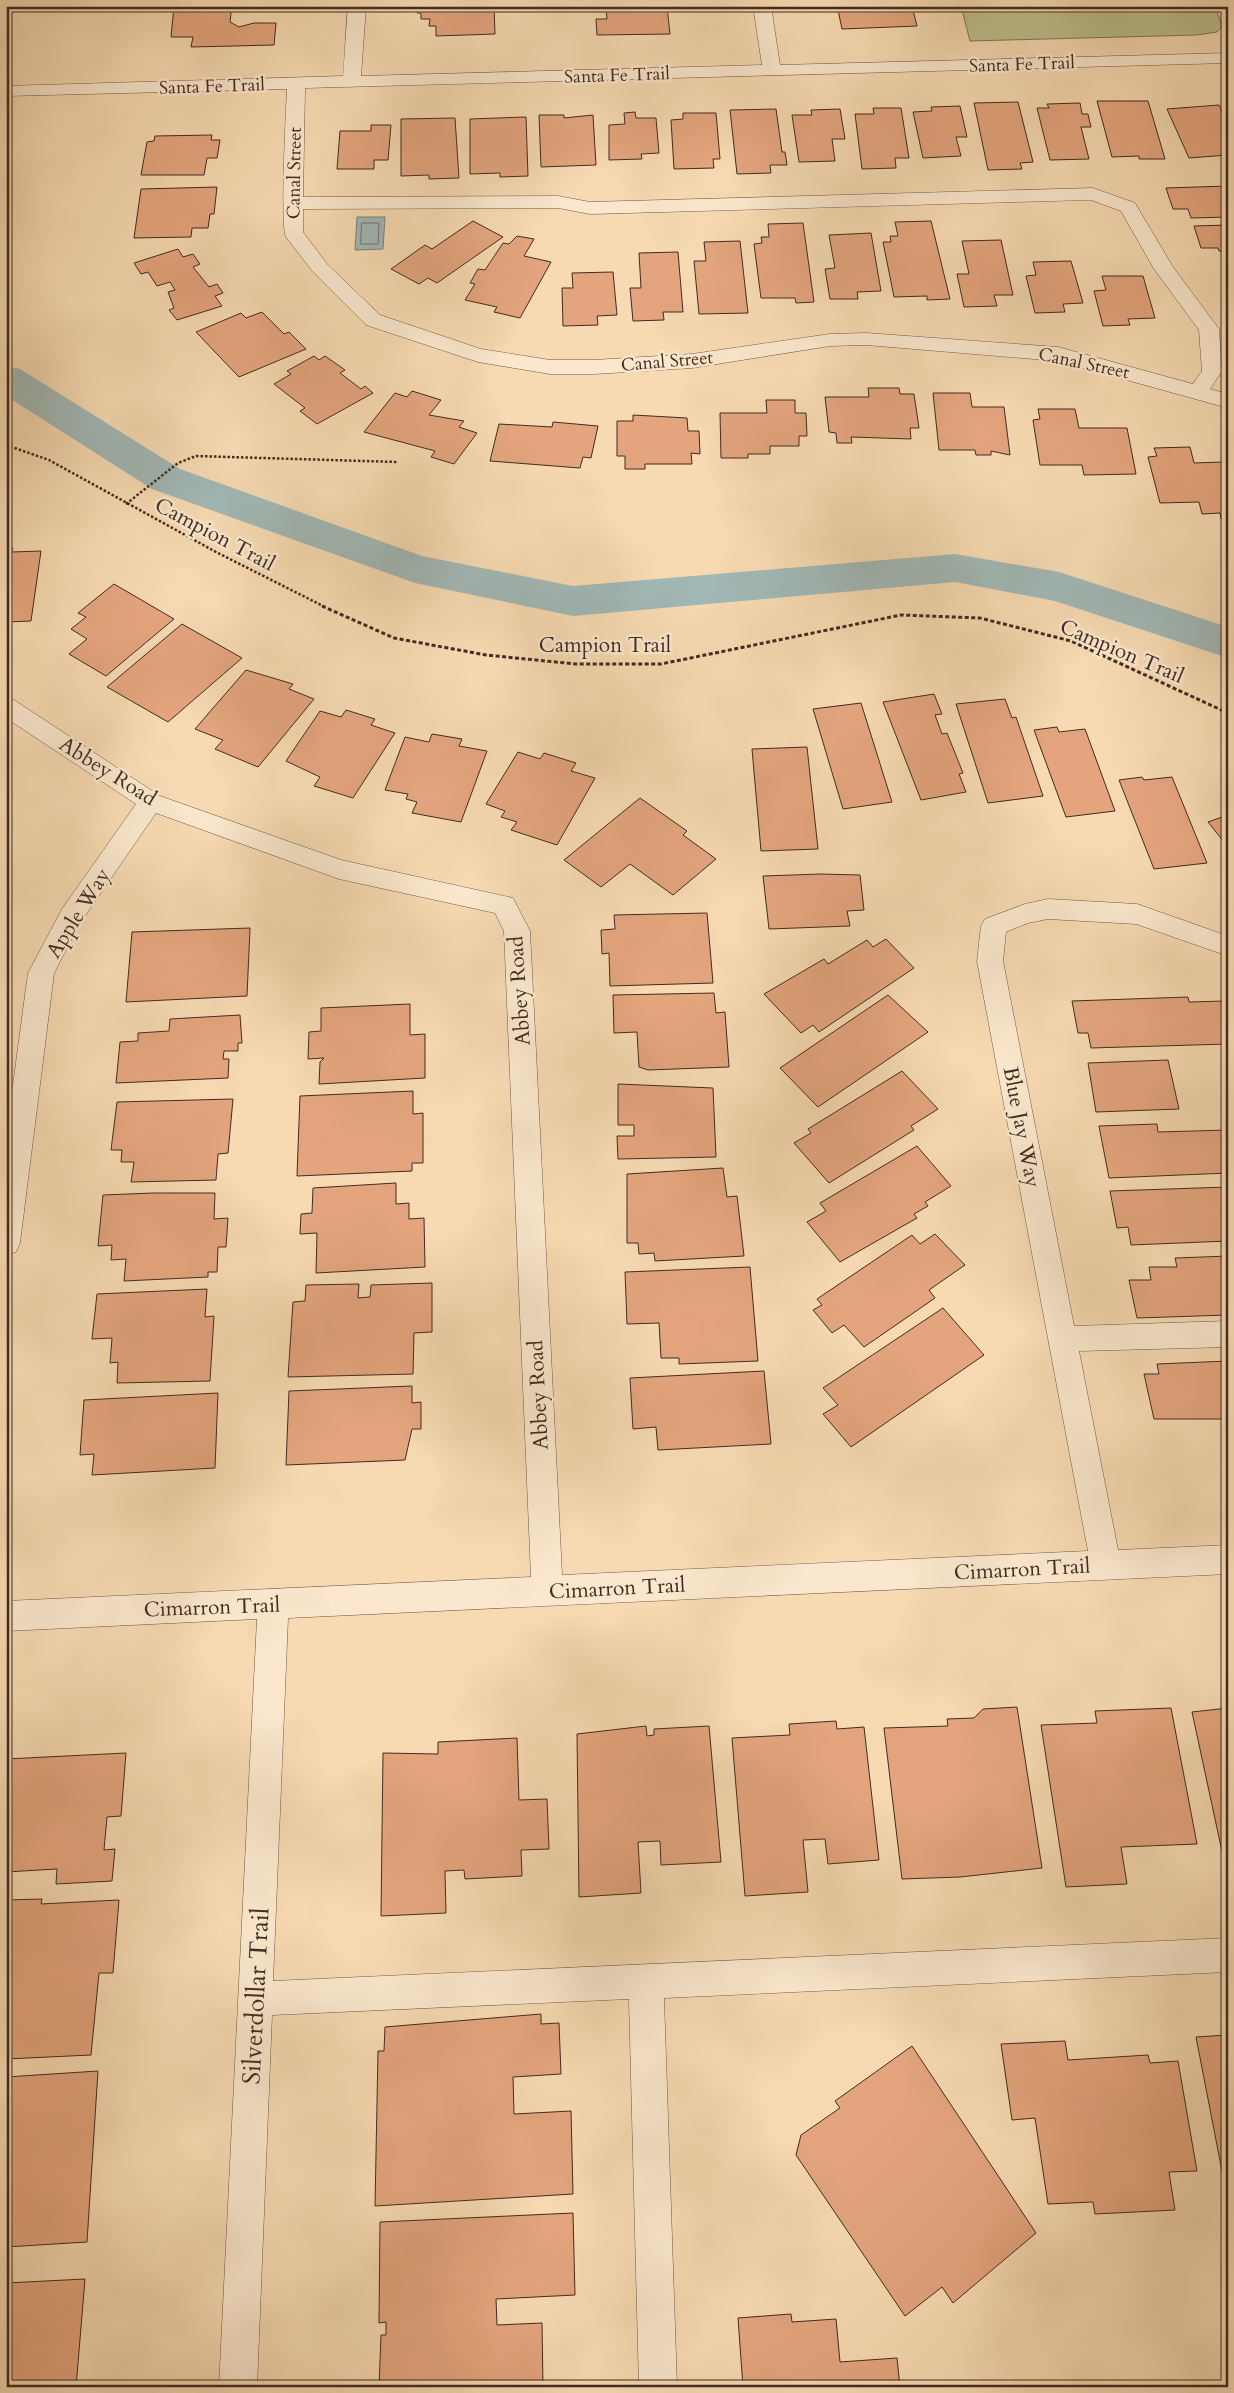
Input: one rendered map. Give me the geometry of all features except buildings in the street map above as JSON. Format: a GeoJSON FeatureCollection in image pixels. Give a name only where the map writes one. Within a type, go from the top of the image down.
{"type":"FeatureCollection","features":[{"type":"Feature","properties":{"kind":"street"},"geometry":{"type":"LineString","coordinates":[[352,82],[357,6]]}},
{"type":"Feature","properties":{"kind":"street"},"geometry":{"type":"LineString","coordinates":[[762,6],[772,71]]}},
{"type":"Feature","properties":{"kind":"street","name":"Santa Fe Trail"},"geometry":{"type":"LineString","coordinates":[[6,91],[1228,58]]}},
{"type":"Feature","properties":{"kind":"street","name":"Canal Street"},"geometry":{"type":"LineString","coordinates":[[296,84],[293,233],[320,268],[373,320],[478,355],[550,366],[594,367],[692,360],[830,340],[866,339],[1058,354],[1228,401]]}},
{"type":"Feature","properties":{"kind":"street"},"geometry":{"type":"LineString","coordinates":[[294,203],[558,202],[590,208],[1093,194],[1128,207],[1164,269],[1209,329],[1212,371],[1198,392]]}},
{"type":"Feature","properties":{"kind":"street","name":"Abbey Road"},"geometry":{"type":"LineString","coordinates":[[6,706],[151,802],[339,869],[504,905],[517,931],[546,1592]]}},
{"type":"Feature","properties":{"kind":"street","name":"Apple Way"},"geometry":{"type":"LineString","coordinates":[[6,1243],[41,973],[71,916],[151,802]]}},
{"type":"Feature","properties":{"kind":"street","name":"Blue Jay Way"},"geometry":{"type":"LineString","coordinates":[[1106,1565],[990,961],[994,926],[1025,914],[1048,909],[1137,914],[1228,946]]}},
{"type":"Feature","properties":{"kind":"street"},"geometry":{"type":"LineString","coordinates":[[1062,1339],[1228,1334]]}},
{"type":"Feature","properties":{"kind":"street","name":"Cimarron Trail"},"geometry":{"type":"LineString","coordinates":[[6,1616],[1228,1560]]}},
{"type":"Feature","properties":{"kind":"street","name":"Silverdollar Trail"},"geometry":{"type":"LineString","coordinates":[[238,2387],[272,1604]]}},
{"type":"Feature","properties":{"kind":"street"},"geometry":{"type":"LineString","coordinates":[[255,1999],[1228,1955]]}},
{"type":"Feature","properties":{"kind":"street"},"geometry":{"type":"LineString","coordinates":[[646,1982],[658,2387]]}},
{"type":"Feature","properties":{"kind":"path","name":"Campion Trail"},"geometry":{"type":"LineString","coordinates":[[6,445],[49,460],[126,504],[328,610],[394,638],[476,654],[576,664],[661,664],[742,649],[817,631],[901,615],[980,618],[1071,641],[1228,713]]}},
{"type":"Feature","properties":{"kind":"path"},"geometry":{"type":"LineString","coordinates":[[126,504],[178,463],[196,456],[397,462]]}},
{"type":"Feature","properties":{"kind":"green space"},"geometry":{"type":"Polygon","coordinates":[[[961,6],[1215,6],[1222,26],[1217,32],[1196,35],[970,41],[961,6]]]}},
{"type":"Feature","properties":{"kind":"water"},"geometry":{"type":"Polygon","coordinates":[[[357,217],[385,217],[383,249],[355,250],[357,217]]]}},
{"type":"Feature","properties":{"kind":"waterway"},"geometry":{"type":"LineString","coordinates":[[6,378],[166,479],[415,569],[573,601],[955,568],[1059,587],[1228,643]]}}]}
